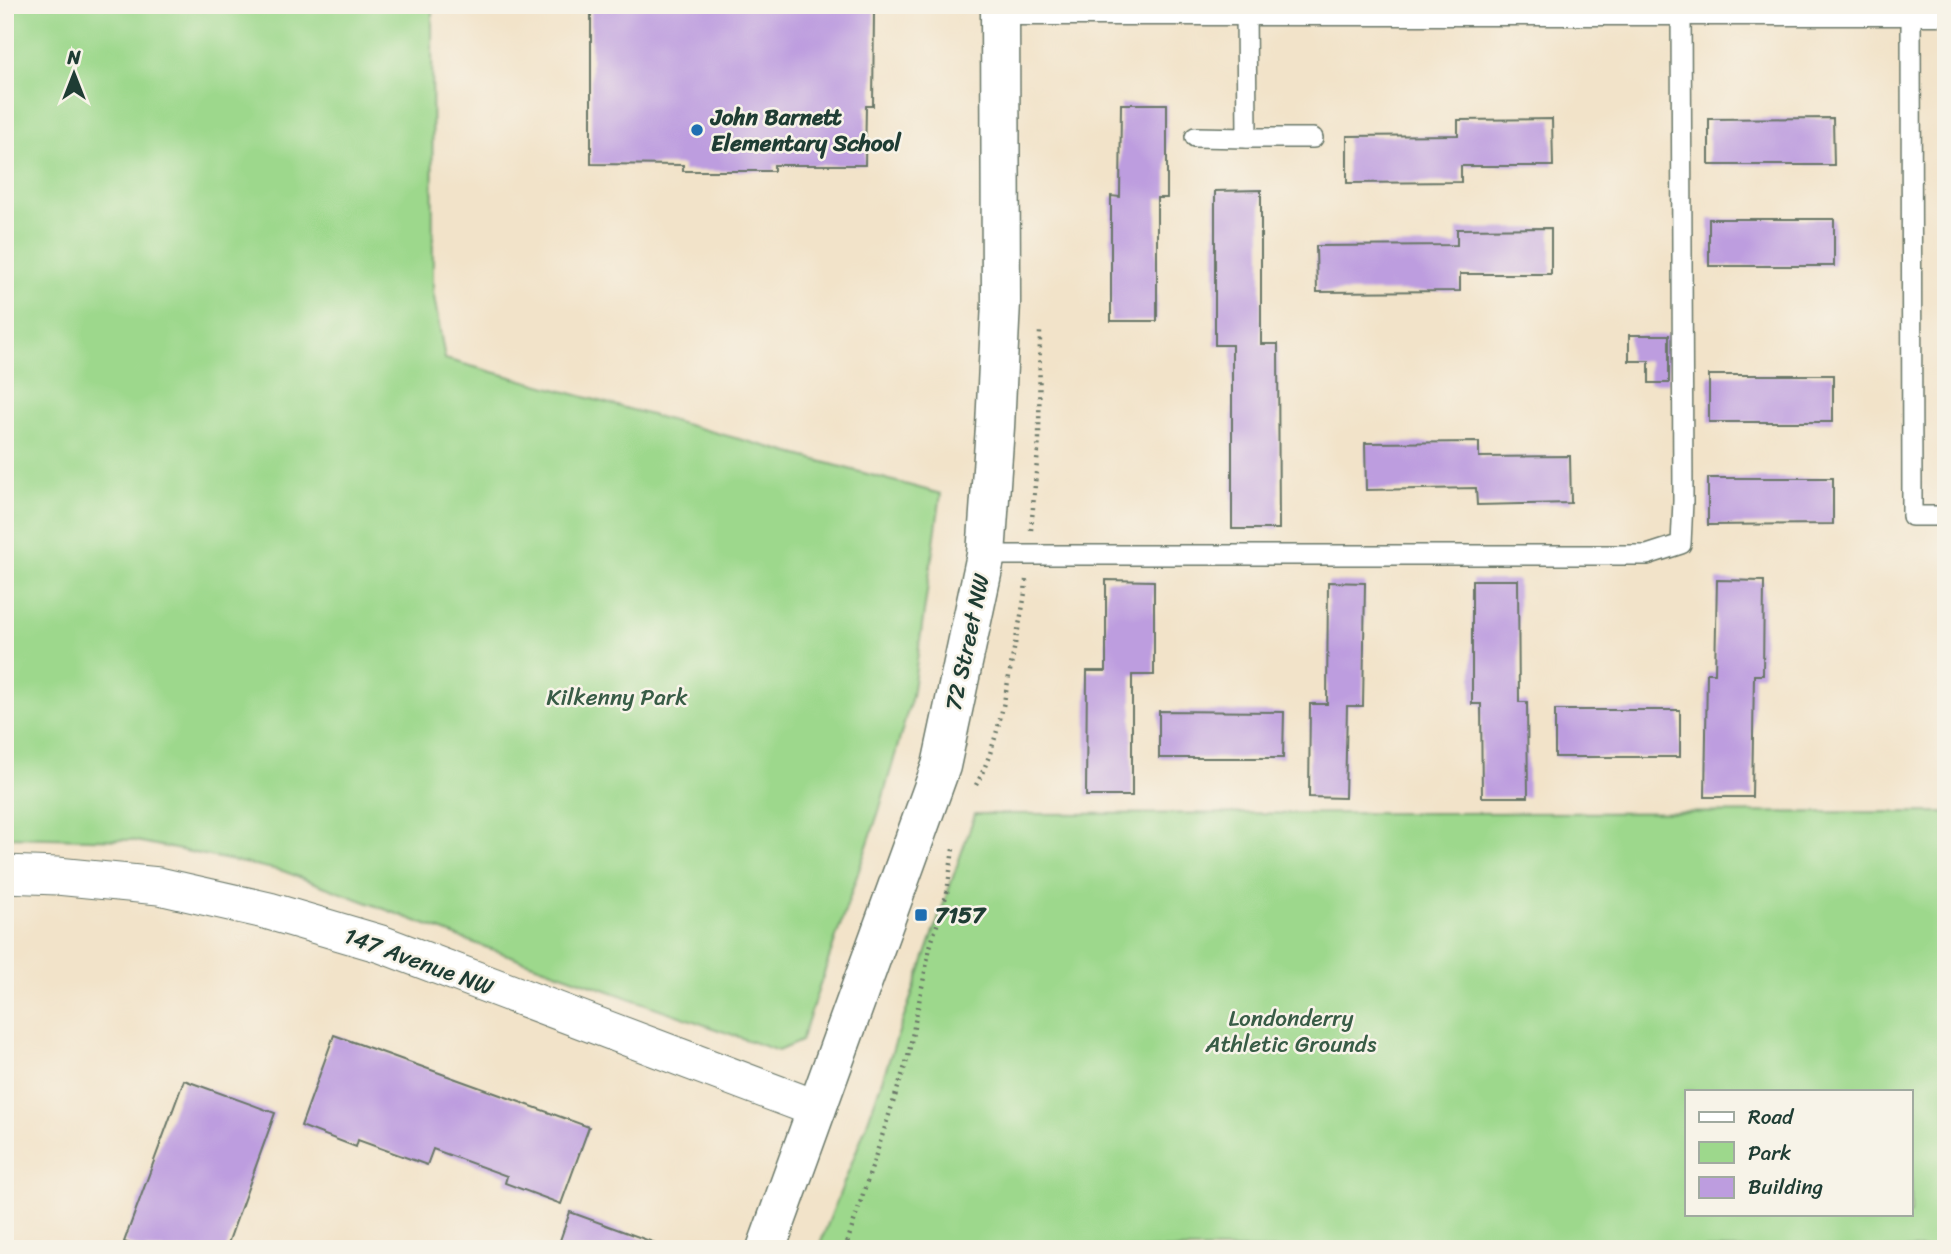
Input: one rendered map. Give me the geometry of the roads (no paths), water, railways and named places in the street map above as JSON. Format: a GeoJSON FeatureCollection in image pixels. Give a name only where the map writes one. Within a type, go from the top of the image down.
{"type":"FeatureCollection","features":[{"type":"Feature","properties":{"kind":"street"},"geometry":{"type":"LineString","coordinates":[[1000,6],[1946,6]]}},
{"type":"Feature","properties":{"kind":"street","name":"72 Street NW"},"geometry":{"type":"LineString","coordinates":[[766,1249],[941,766],[986,555],[1001,302],[1000,6]]}},
{"type":"Feature","properties":{"kind":"street","name":"147 Avenue NW"},"geometry":{"type":"LineString","coordinates":[[5,874],[159,886],[268,911],[380,944],[817,1109]]}},
{"type":"Feature","properties":{"kind":"lane"},"geometry":{"type":"LineString","coordinates":[[1246,6],[1247,138]]}},
{"type":"Feature","properties":{"kind":"lane"},"geometry":{"type":"LineString","coordinates":[[986,555],[1647,555],[1681,544],[1681,6]]}},
{"type":"Feature","properties":{"kind":"lane"},"geometry":{"type":"LineString","coordinates":[[1911,6],[1912,516],[1946,516]]}},
{"type":"Feature","properties":{"kind":"lane"},"geometry":{"type":"LineString","coordinates":[[1195,137],[1313,138]]}},
{"type":"Feature","properties":{"kind":"place","name":"John Barnett Elementary School"},"geometry":{"type":"Point","coordinates":[697,130]}},
{"type":"Feature","properties":{"kind":"place","name":"7157"},"geometry":{"type":"Point","coordinates":[921,915]}},
{"type":"Feature","properties":{"kind":"park label","name":"Kilkenny Park"},"geometry":{"type":"Point","coordinates":[617,697]}},
{"type":"Feature","properties":{"kind":"park label","name":"Londonderry Athletic Grounds"},"geometry":{"type":"Point","coordinates":[1291,1031]}}]}
